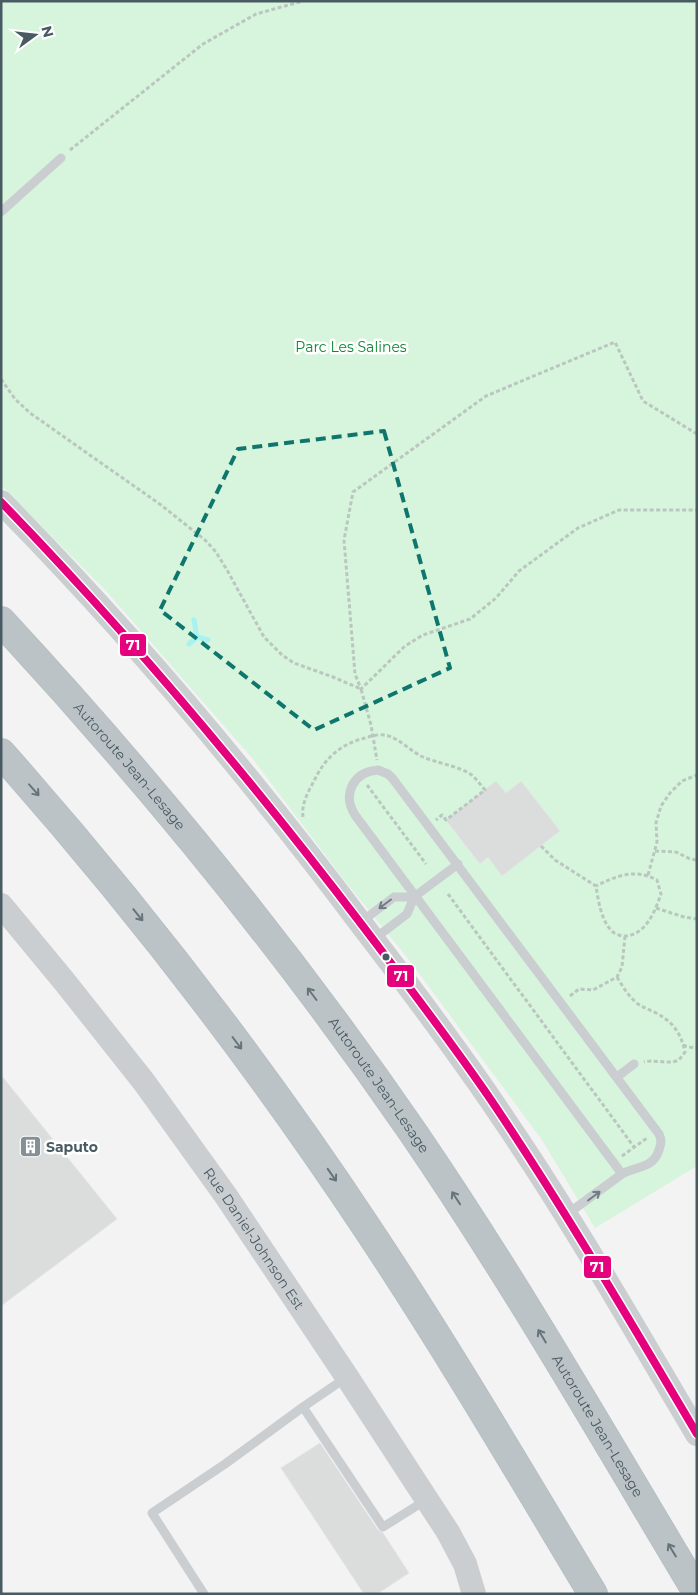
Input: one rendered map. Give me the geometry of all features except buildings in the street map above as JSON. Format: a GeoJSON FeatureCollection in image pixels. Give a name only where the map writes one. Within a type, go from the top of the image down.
{"type":"FeatureCollection","features":[{"type":"Feature","properties":{"kind":"highway","name":"Autoroute Jean-Lesage"},"geometry":{"type":"LineString","coordinates":[[1,621],[104,735],[212,864],[275,944],[375,1078],[487,1246],[697,1592]]}},
{"type":"Feature","properties":{"kind":"highway"},"geometry":{"type":"LineString","coordinates":[[1,754],[82,847],[167,952],[300,1130],[428,1322],[593,1594]]}},
{"type":"Feature","properties":{"kind":"street"},"geometry":{"type":"LineString","coordinates":[[1,502],[70,573],[181,698],[256,788],[367,931],[490,1098],[566,1216],[697,1434]]}},
{"type":"Feature","properties":{"kind":"street","name":"Rue Daniel-Johnson Est"},"geometry":{"type":"LineString","coordinates":[[1,905],[64,981],[184,1136],[347,1377],[426,1499],[460,1554],[474,1594]]}},
{"type":"Feature","properties":{"kind":"lane"},"geometry":{"type":"LineString","coordinates":[[1,212],[61,158]]}},
{"type":"Feature","properties":{"kind":"lane"},"geometry":{"type":"LineString","coordinates":[[566,1216],[622,1174],[645,1167],[651,1163],[657,1156],[661,1140],[659,1134],[393,779],[388,774],[378,770],[366,772],[352,785],[349,797],[351,809],[414,897],[622,1174]]}},
{"type":"Feature","properties":{"kind":"lane"},"geometry":{"type":"LineString","coordinates":[[367,931],[407,914],[414,897],[458,864]]}},
{"type":"Feature","properties":{"kind":"lane"},"geometry":{"type":"LineString","coordinates":[[367,931],[394,897],[414,897]]}},
{"type":"Feature","properties":{"kind":"lane"},"geometry":{"type":"LineString","coordinates":[[617,1077],[634,1064]]}},
{"type":"Feature","properties":{"kind":"lane"},"geometry":{"type":"LineString","coordinates":[[204,1594],[152,1513],[225,1464],[347,1377]]}},
{"type":"Feature","properties":{"kind":"lane"},"geometry":{"type":"LineString","coordinates":[[303,1407],[383,1527],[426,1499]]}},
{"type":"Feature","properties":{"kind":"path"},"geometry":{"type":"LineString","coordinates":[[61,158],[203,44],[256,14],[302,1]]}},
{"type":"Feature","properties":{"kind":"path"},"geometry":{"type":"LineString","coordinates":[[378,761],[361,689],[355,674],[344,540],[354,492],[486,396],[615,342],[643,401],[697,434]]}},
{"type":"Feature","properties":{"kind":"path"},"geometry":{"type":"LineString","coordinates":[[1,379],[15,399],[30,413],[169,511],[206,540],[221,560],[261,631],[277,651],[294,663],[361,689]]}},
{"type":"Feature","properties":{"kind":"path"},"geometry":{"type":"LineString","coordinates":[[361,689],[404,646],[423,635],[470,619],[496,598],[518,572],[578,528],[620,510],[697,510]]}},
{"type":"Feature","properties":{"kind":"path"},"geometry":{"type":"LineString","coordinates":[[304,820],[303,809],[306,796],[325,762],[334,752],[348,744],[373,736],[394,738],[421,756],[470,774],[485,790],[446,820],[442,815]]}},
{"type":"Feature","properties":{"kind":"path"},"geometry":{"type":"LineString","coordinates":[[648,874],[657,842],[656,823],[661,806],[682,781],[697,775]]}},
{"type":"Feature","properties":{"kind":"path"},"geometry":{"type":"LineString","coordinates":[[365,783],[426,864]]}},
{"type":"Feature","properties":{"kind":"path"},"geometry":{"type":"LineString","coordinates":[[541,846],[555,860],[596,886],[603,915],[610,930],[620,936],[630,936],[640,931],[656,908],[661,894],[657,880],[648,874],[620,875],[596,886]]}},
{"type":"Feature","properties":{"kind":"path"},"geometry":{"type":"LineString","coordinates":[[655,851],[676,852],[690,859],[697,860]]}},
{"type":"Feature","properties":{"kind":"path"},"geometry":{"type":"LineString","coordinates":[[448,894],[634,1147]]}},
{"type":"Feature","properties":{"kind":"path"},"geometry":{"type":"LineString","coordinates":[[656,908],[697,919]]}},
{"type":"Feature","properties":{"kind":"path"},"geometry":{"type":"LineString","coordinates":[[579,989],[593,990],[617,977],[622,967],[625,936]]}},
{"type":"Feature","properties":{"kind":"path"},"geometry":{"type":"LineString","coordinates":[[617,977],[637,1003],[666,1019],[676,1027],[685,1052],[679,1060],[674,1062],[651,1060],[634,1064]]}},
{"type":"Feature","properties":{"kind":"path"},"geometry":{"type":"LineString","coordinates":[[683,1044],[688,1048],[697,1048]]}},
{"type":"Feature","properties":{"kind":"highlighted area"},"geometry":{"type":"Polygon","coordinates":[[[384,431],[450,668],[314,730],[160,610],[238,449],[384,431]]]}},
{"type":"Feature","properties":{"kind":"green space","name":"Parc Les Salines"},"geometry":{"type":"Polygon","coordinates":[[[1,1],[697,1],[697,1166],[595,1228],[542,1140],[409,960],[344,880],[252,758],[106,591],[1,485],[1,1]]]}},
{"type":"Feature","properties":{"kind":"waterway"},"geometry":{"type":"LineString","coordinates":[[194,620],[197,637],[208,640]]}},
{"type":"Feature","properties":{"kind":"waterway"},"geometry":{"type":"LineString","coordinates":[[189,644],[197,637]]}},
{"type":"Feature","properties":{"kind":"transit line","name":"71"},"geometry":{"type":"LineString","coordinates":[[1,502],[96,604],[188,708],[276,815],[428,1012],[491,1100],[545,1182],[697,1434]]}},
{"type":"Feature","properties":{"kind":"place","name":"Saputo"},"geometry":{"type":"Point","coordinates":[30,1147]}}]}
